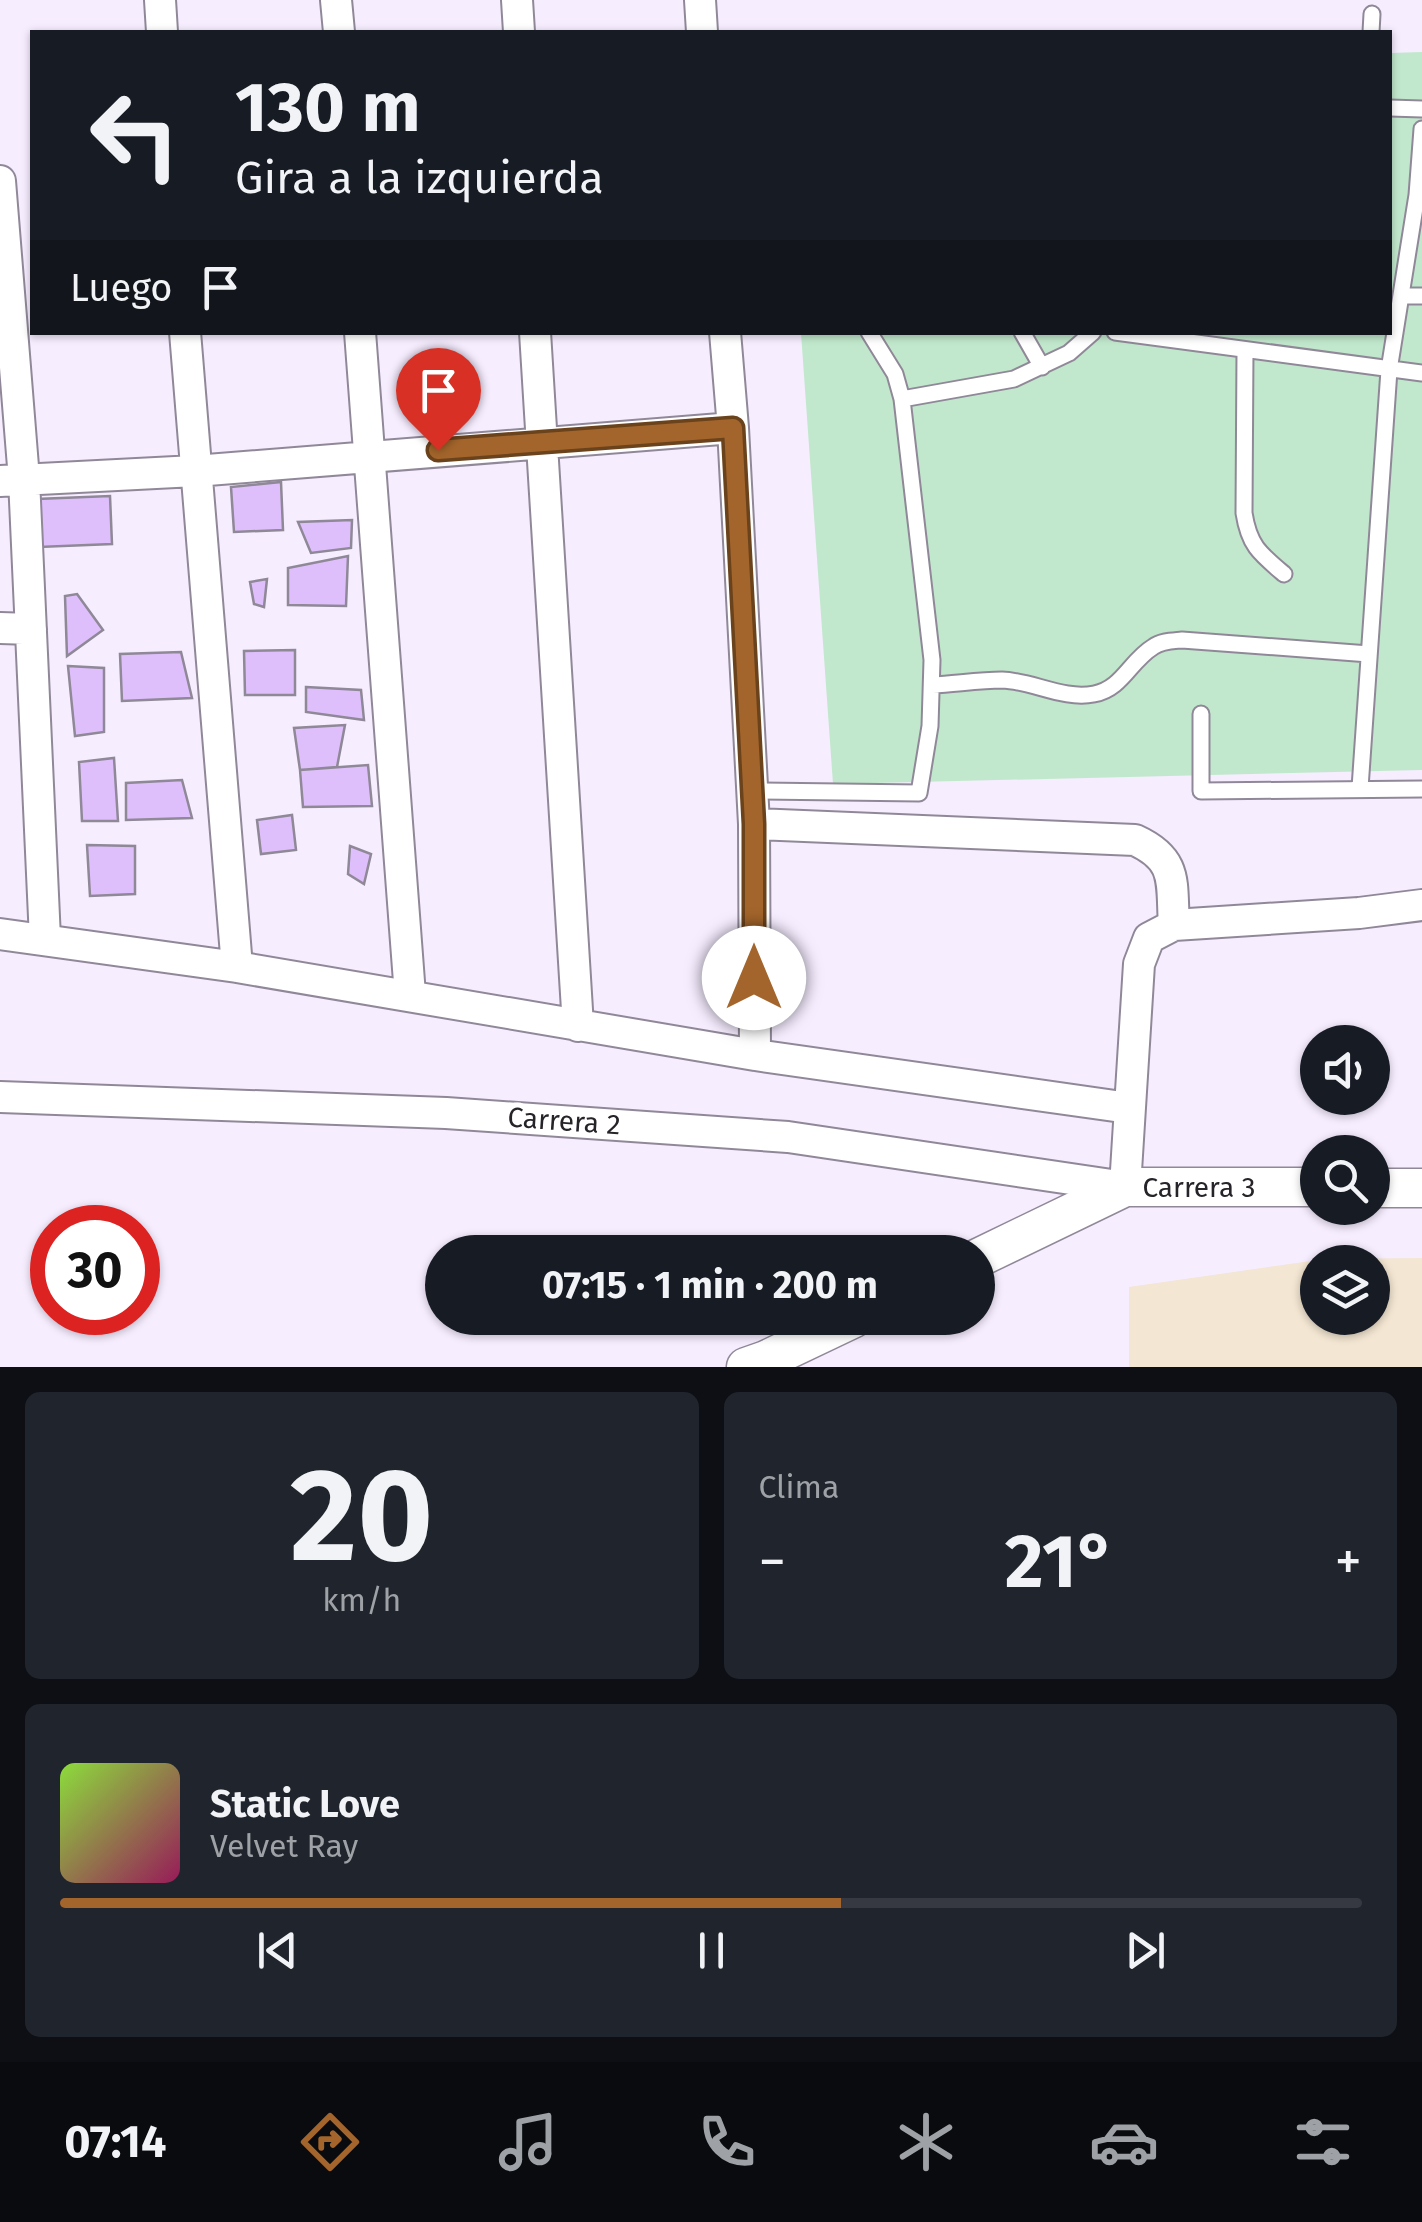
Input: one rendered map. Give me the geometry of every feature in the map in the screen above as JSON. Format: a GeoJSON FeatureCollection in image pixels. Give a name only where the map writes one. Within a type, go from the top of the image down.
{"type":"FeatureCollection","features":[{"type":"Feature","properties":{"kind":"street"},"geometry":{"type":"LineString","coordinates":[[160,0],[162,30]]}},
{"type":"Feature","properties":{"kind":"street"},"geometry":{"type":"LineString","coordinates":[[336,0],[338,30]]}},
{"type":"Feature","properties":{"kind":"street"},"geometry":{"type":"LineString","coordinates":[[517,0],[519,30]]}},
{"type":"Feature","properties":{"kind":"street"},"geometry":{"type":"LineString","coordinates":[[700,0],[702,30]]}},
{"type":"Feature","properties":{"kind":"street"},"geometry":{"type":"LineString","coordinates":[[0,181],[12,480],[31,630],[45,940]]}},
{"type":"Feature","properties":{"kind":"street"},"geometry":{"type":"LineString","coordinates":[[185,335],[237,967]]}},
{"type":"Feature","properties":{"kind":"street"},"geometry":{"type":"LineString","coordinates":[[360,335],[410,995]]}},
{"type":"Feature","properties":{"kind":"street"},"geometry":{"type":"LineString","coordinates":[[536,335],[578,1026]]}},
{"type":"Feature","properties":{"kind":"street"},"geometry":{"type":"LineString","coordinates":[[726,335],[754,824],[755,1055]]}},
{"type":"Feature","properties":{"kind":"street"},"geometry":{"type":"LineString","coordinates":[[12,480],[195,472],[733,428]]}},
{"type":"Feature","properties":{"kind":"street"},"geometry":{"type":"LineString","coordinates":[[0,628],[31,630]]}},
{"type":"Feature","properties":{"kind":"street"},"geometry":{"type":"LineString","coordinates":[[754,824],[1135,840],[1156,849],[1170,868],[1174,925]]}},
{"type":"Feature","properties":{"kind":"street"},"geometry":{"type":"LineString","coordinates":[[1125,1186],[1139,964],[1149,938],[1174,925],[1422,905]]}},
{"type":"Feature","properties":{"kind":"street"},"geometry":{"type":"LineString","coordinates":[[0,934],[237,967],[755,1055],[1129,1108]]}},
{"type":"Feature","properties":{"kind":"street","name":"Carrera 2"},"geometry":{"type":"LineString","coordinates":[[0,1097],[446,1113],[788,1136],[1125,1186]]}},
{"type":"Feature","properties":{"kind":"street","name":"Carrera 3"},"geometry":{"type":"LineString","coordinates":[[995,1250],[1125,1186],[1300,1188]]}},
{"type":"Feature","properties":{"kind":"street"},"geometry":{"type":"LineString","coordinates":[[1390,1188],[1422,1188]]}},
{"type":"Feature","properties":{"kind":"street"},"geometry":{"type":"LineString","coordinates":[[746,1367],[818,1335]]}},
{"type":"Feature","properties":{"kind":"lane"},"geometry":{"type":"LineString","coordinates":[[1371,30],[1372,14]]}},
{"type":"Feature","properties":{"kind":"lane"},"geometry":{"type":"LineString","coordinates":[[1392,108],[1422,109]]}},
{"type":"Feature","properties":{"kind":"lane"},"geometry":{"type":"LineString","coordinates":[[1360,788],[1389,370],[1419,195],[1422,129]]}},
{"type":"Feature","properties":{"kind":"lane"},"geometry":{"type":"LineString","coordinates":[[1401,296],[1422,296]]}},
{"type":"Feature","properties":{"kind":"lane"},"geometry":{"type":"LineString","coordinates":[[752,791],[918,793],[930,726],[932,660],[902,399],[895,374],[871,335]]}},
{"type":"Feature","properties":{"kind":"lane"},"geometry":{"type":"LineString","coordinates":[[1024,335],[1042,367]]}},
{"type":"Feature","properties":{"kind":"lane"},"geometry":{"type":"LineString","coordinates":[[902,399],[1014,379],[1069,353],[1089,335]]}},
{"type":"Feature","properties":{"kind":"lane"},"geometry":{"type":"LineString","coordinates":[[1138,335],[1422,373]]}},
{"type":"Feature","properties":{"kind":"lane"},"geometry":{"type":"LineString","coordinates":[[1245,350],[1244,512],[1248,534],[1258,552],[1284,574]]}},
{"type":"Feature","properties":{"kind":"lane"},"geometry":{"type":"LineString","coordinates":[[932,685],[1004,680],[1091,695],[1108,690],[1126,676],[1138,658],[1156,644],[1182,640],[1369,654]]}},
{"type":"Feature","properties":{"kind":"lane"},"geometry":{"type":"LineString","coordinates":[[1201,714],[1201,791],[1422,789]]}},
{"type":"Feature","properties":{"kind":"shaded area"},"geometry":{"type":"Polygon","coordinates":[[[1390,1258],[1422,1258],[1422,1367],[1129,1367],[1129,1287],[1300,1263],[1300,1335],[1390,1335],[1390,1258]]]}},
{"type":"Feature","properties":{"kind":"green space"},"geometry":{"type":"Polygon","coordinates":[[[1422,52],[1422,770],[833,784],[801,335],[1392,335],[1392,53],[1422,52]]]}},
{"type":"Feature","properties":{"kind":"building"},"geometry":{"type":"Polygon","coordinates":[[[281,482],[283,530],[234,532],[231,487],[281,482]]]}},
{"type":"Feature","properties":{"kind":"building"},"geometry":{"type":"Polygon","coordinates":[[[110,496],[112,544],[39,547],[37,499],[110,496]]]}},
{"type":"Feature","properties":{"kind":"building"},"geometry":{"type":"Polygon","coordinates":[[[352,520],[351,548],[311,553],[298,522],[352,520]]]}},
{"type":"Feature","properties":{"kind":"building"},"geometry":{"type":"Polygon","coordinates":[[[348,556],[346,606],[288,605],[288,568],[348,556]]]}},
{"type":"Feature","properties":{"kind":"building"},"geometry":{"type":"Polygon","coordinates":[[[267,579],[264,607],[254,604],[250,582],[267,579]]]}},
{"type":"Feature","properties":{"kind":"building"},"geometry":{"type":"Polygon","coordinates":[[[77,594],[103,630],[67,656],[65,596],[77,594]]]}},
{"type":"Feature","properties":{"kind":"building"},"geometry":{"type":"Polygon","coordinates":[[[295,650],[295,695],[245,695],[244,651],[295,650]]]}},
{"type":"Feature","properties":{"kind":"building"},"geometry":{"type":"Polygon","coordinates":[[[181,652],[192,698],[122,701],[120,654],[181,652]]]}},
{"type":"Feature","properties":{"kind":"building"},"geometry":{"type":"Polygon","coordinates":[[[68,666],[104,668],[104,732],[75,736],[68,666]]]}},
{"type":"Feature","properties":{"kind":"building"},"geometry":{"type":"Polygon","coordinates":[[[306,687],[361,690],[364,720],[306,712],[306,687]]]}},
{"type":"Feature","properties":{"kind":"building"},"geometry":{"type":"Polygon","coordinates":[[[345,725],[337,767],[300,770],[294,728],[345,725]]]}},
{"type":"Feature","properties":{"kind":"building"},"geometry":{"type":"Polygon","coordinates":[[[114,758],[118,821],[82,821],[79,762],[114,758]]]}},
{"type":"Feature","properties":{"kind":"building"},"geometry":{"type":"Polygon","coordinates":[[[368,765],[372,806],[303,807],[300,770],[368,765]]]}},
{"type":"Feature","properties":{"kind":"building"},"geometry":{"type":"Polygon","coordinates":[[[182,780],[192,818],[126,820],[126,783],[182,780]]]}},
{"type":"Feature","properties":{"kind":"building"},"geometry":{"type":"Polygon","coordinates":[[[292,815],[296,850],[261,854],[257,820],[292,815]]]}},
{"type":"Feature","properties":{"kind":"building"},"geometry":{"type":"Polygon","coordinates":[[[87,845],[135,846],[135,894],[90,896],[87,845]]]}},
{"type":"Feature","properties":{"kind":"building"},"geometry":{"type":"Polygon","coordinates":[[[350,846],[371,854],[364,884],[348,874],[350,846]]]}},
{"type":"Feature","properties":{"kind":"route"},"geometry":{"type":"LineString","coordinates":[[438,450],[733,428],[754,824],[754,978]]}}]}
